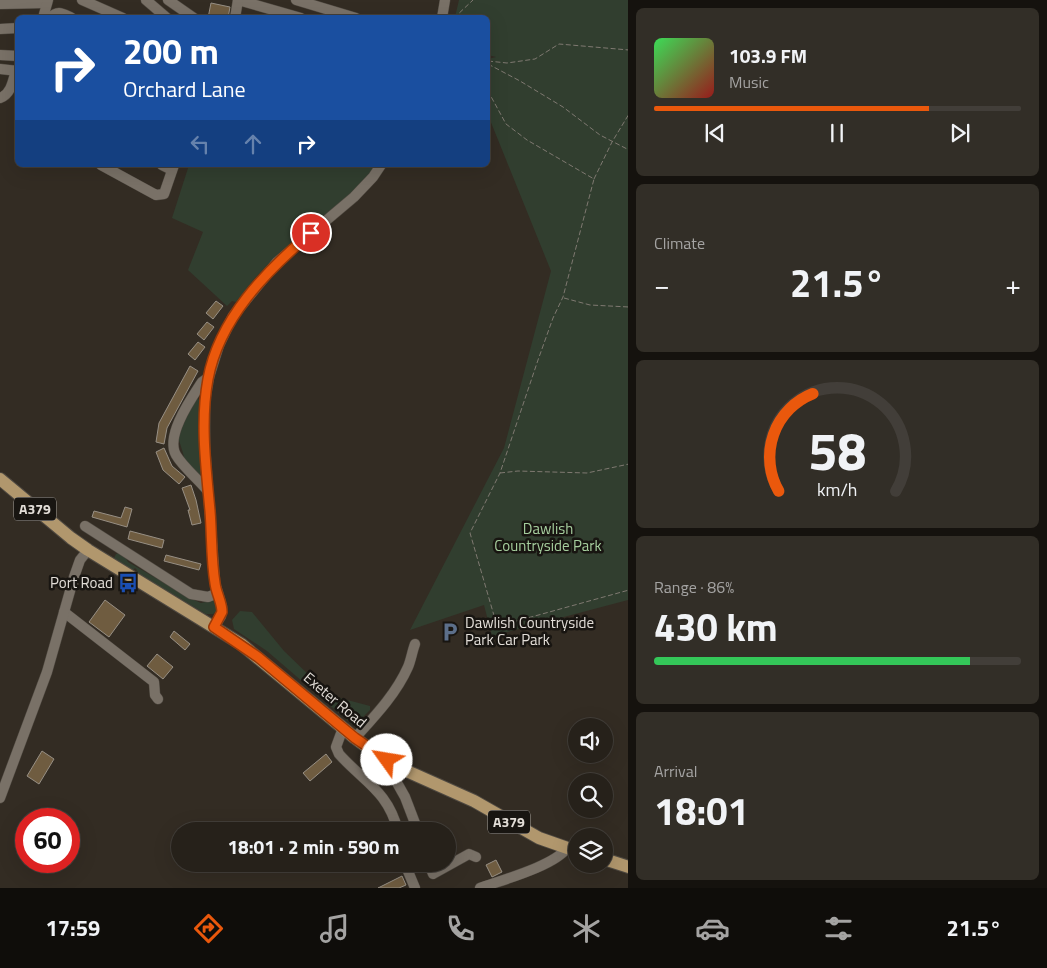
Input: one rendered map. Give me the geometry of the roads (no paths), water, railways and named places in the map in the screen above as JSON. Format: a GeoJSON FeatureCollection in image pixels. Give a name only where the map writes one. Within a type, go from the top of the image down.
{"type":"FeatureCollection","features":[{"type":"Feature","properties":{"kind":"main road","name":"A379"},"geometry":{"type":"LineString","coordinates":[[0,479],[64,533],[88,550]]}},
{"type":"Feature","properties":{"kind":"main road","name":"Exeter Road"},"geometry":{"type":"LineString","coordinates":[[88,550],[214,627],[258,657],[375,753],[400,767],[474,801],[539,838],[568,849]]}},
{"type":"Feature","properties":{"kind":"main road"},"geometry":{"type":"LineString","coordinates":[[613,862],[628,867]]}},
{"type":"Feature","properties":{"kind":"street"},"geometry":{"type":"LineString","coordinates":[[82,0],[116,15]]}},
{"type":"Feature","properties":{"kind":"street"},"geometry":{"type":"LineString","coordinates":[[146,0],[164,15]]}},
{"type":"Feature","properties":{"kind":"street"},"geometry":{"type":"LineString","coordinates":[[168,0],[189,15]]}},
{"type":"Feature","properties":{"kind":"street"},"geometry":{"type":"LineString","coordinates":[[237,15],[238,0],[291,15]]}},
{"type":"Feature","properties":{"kind":"street"},"geometry":{"type":"LineString","coordinates":[[296,0],[346,15]]}},
{"type":"Feature","properties":{"kind":"street"},"geometry":{"type":"LineString","coordinates":[[442,15],[445,0]]}},
{"type":"Feature","properties":{"kind":"street"},"geometry":{"type":"LineString","coordinates":[[0,4],[48,1],[44,15]]}},
{"type":"Feature","properties":{"kind":"street"},"geometry":{"type":"LineString","coordinates":[[53,15],[58,12],[65,15]]}},
{"type":"Feature","properties":{"kind":"street"},"geometry":{"type":"LineString","coordinates":[[0,29],[15,28]]}},
{"type":"Feature","properties":{"kind":"street"},"geometry":{"type":"LineString","coordinates":[[0,55],[15,56]]}},
{"type":"Feature","properties":{"kind":"street"},"geometry":{"type":"LineString","coordinates":[[0,69],[15,71]]}},
{"type":"Feature","properties":{"kind":"street"},"geometry":{"type":"LineString","coordinates":[[0,98],[6,95],[15,76]]}},
{"type":"Feature","properties":{"kind":"street"},"geometry":{"type":"LineString","coordinates":[[105,167],[160,196],[164,194],[173,167]]}},
{"type":"Feature","properties":{"kind":"street"},"geometry":{"type":"LineString","coordinates":[[214,627],[222,612],[215,583],[207,490],[205,400],[208,377],[219,345],[233,316],[282,257],[354,197],[380,167]]}},
{"type":"Feature","properties":{"kind":"street"},"geometry":{"type":"LineString","coordinates":[[207,490],[179,459],[173,445],[175,429],[202,382],[208,377]]}},
{"type":"Feature","properties":{"kind":"street"},"geometry":{"type":"LineString","coordinates":[[86,526],[191,594],[208,597],[218,593]]}},
{"type":"Feature","properties":{"kind":"street"},"geometry":{"type":"LineString","coordinates":[[105,561],[115,546]]}},
{"type":"Feature","properties":{"kind":"street"},"geometry":{"type":"LineString","coordinates":[[0,798],[37,702],[80,560],[88,550]]}},
{"type":"Feature","properties":{"kind":"street"},"geometry":{"type":"LineString","coordinates":[[64,612],[154,682],[155,695],[158,700]]}},
{"type":"Feature","properties":{"kind":"street"},"geometry":{"type":"LineString","coordinates":[[355,738],[379,712],[396,689],[408,666],[415,644]]}},
{"type":"Feature","properties":{"kind":"street"},"geometry":{"type":"LineString","coordinates":[[343,728],[336,747],[339,754],[383,797],[395,822]]}},
{"type":"Feature","properties":{"kind":"street"},"geometry":{"type":"LineString","coordinates":[[400,767],[396,781],[405,797],[415,822]]}},
{"type":"Feature","properties":{"kind":"street"},"geometry":{"type":"LineString","coordinates":[[480,888],[551,861],[568,852]]}},
{"type":"Feature","properties":{"kind":"street"},"geometry":{"type":"LineString","coordinates":[[456,861],[469,854],[476,857]]}},
{"type":"Feature","properties":{"kind":"street"},"geometry":{"type":"LineString","coordinates":[[408,872],[415,888]]}},
{"type":"Feature","properties":{"kind":"place","name":"Port Road"},"geometry":{"type":"Point","coordinates":[128,583]}},
{"type":"Feature","properties":{"kind":"place","name":"Dawlish Countryside Park Car Park"},"geometry":{"type":"Point","coordinates":[450,632]}},
{"type":"Feature","properties":{"kind":"park label","name":"Dawlish Countryside Park"},"geometry":{"type":"Point","coordinates":[548,538]}}]}
